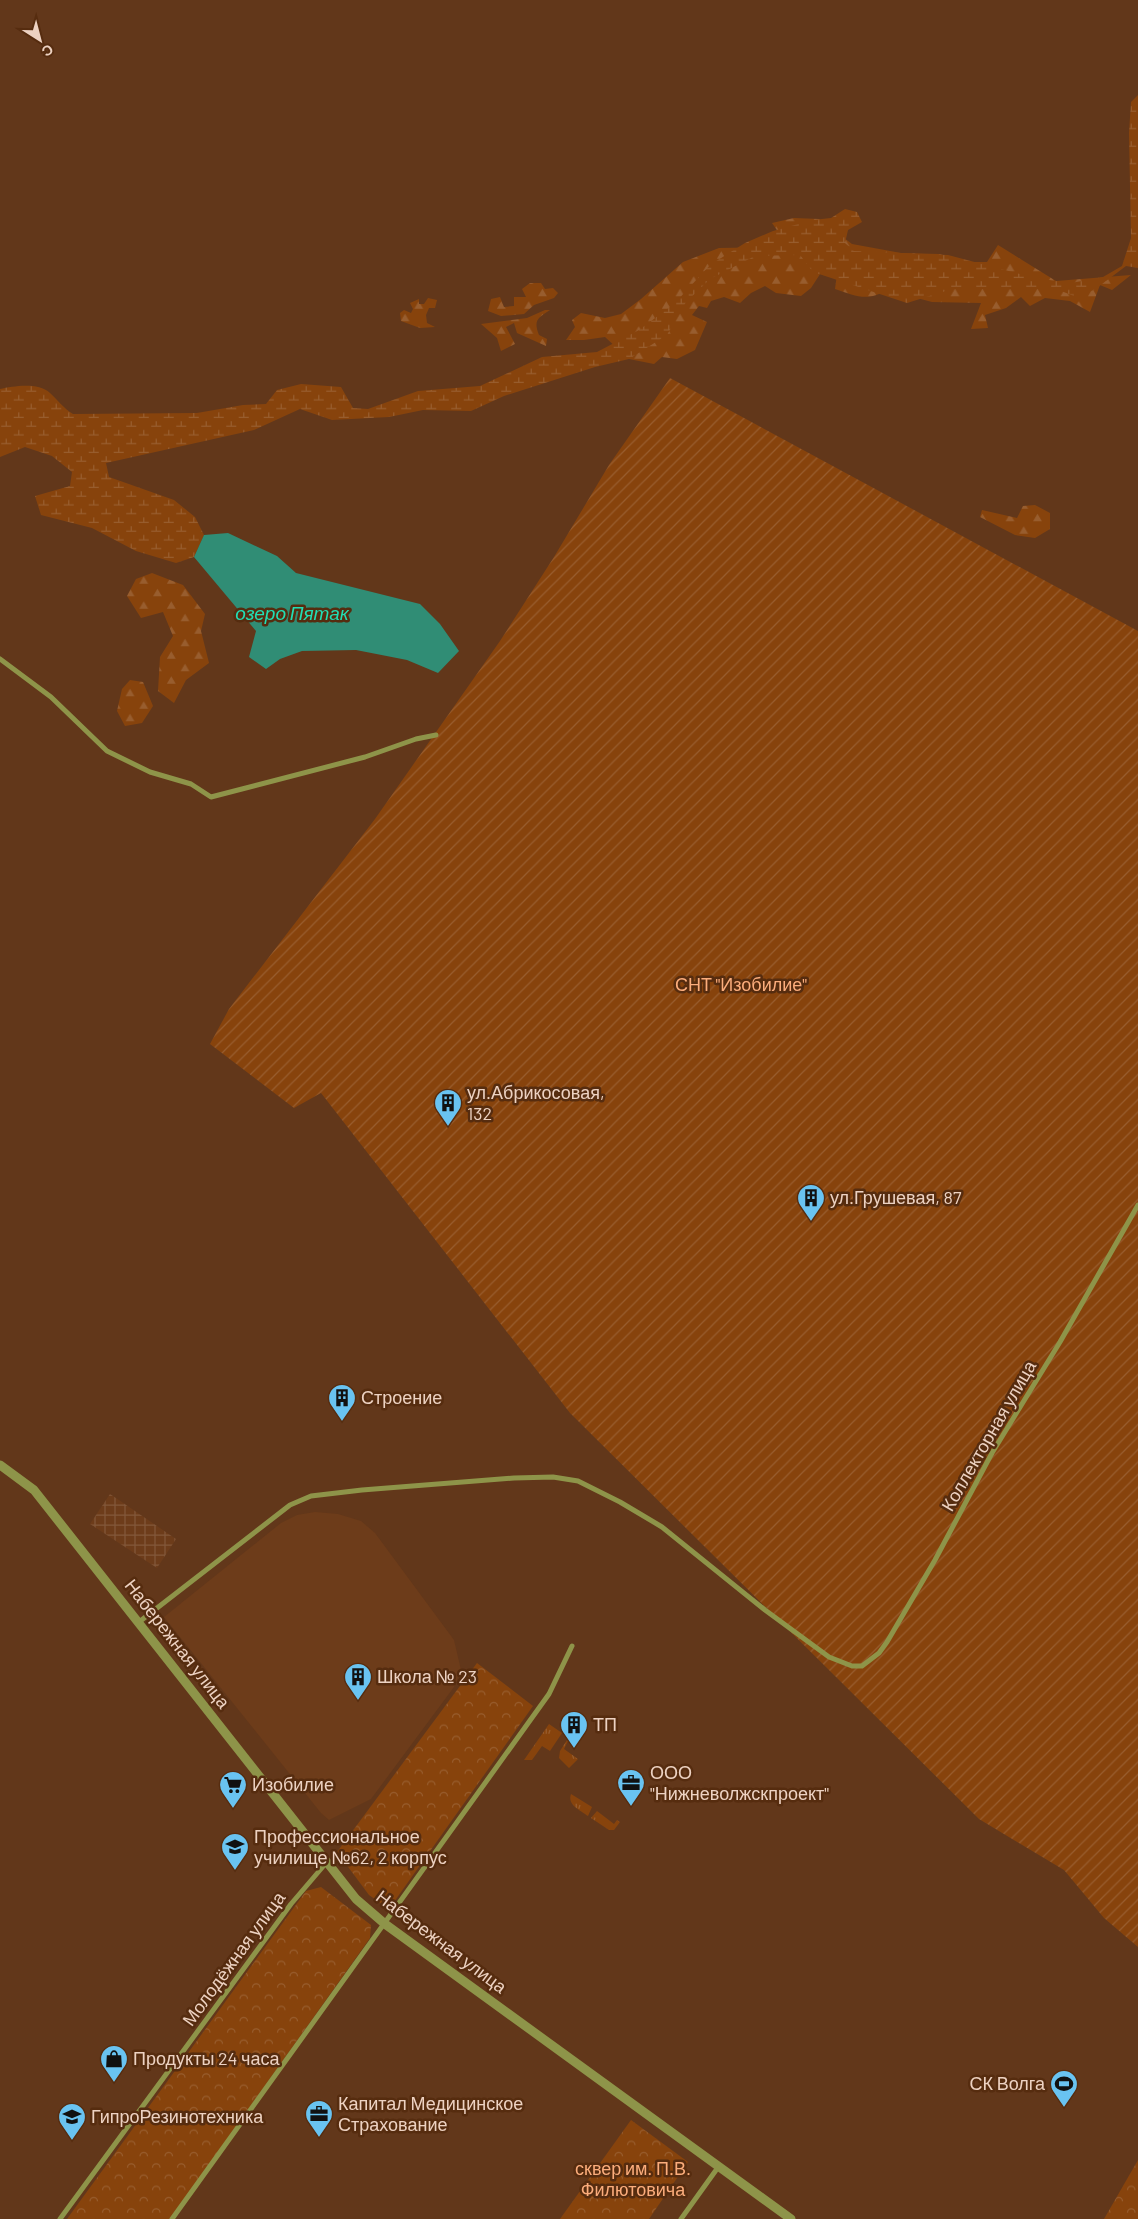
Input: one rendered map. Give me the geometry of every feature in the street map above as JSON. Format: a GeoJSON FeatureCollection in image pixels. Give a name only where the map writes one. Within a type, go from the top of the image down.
{"type":"FeatureCollection","features":[{"type":"Feature","properties":{"kind":"street"},"geometry":{"type":"LineString","coordinates":[[0,659],[51,697],[107,751],[150,772],[191,784],[211,797],[365,757],[416,739],[436,735]]}},
{"type":"Feature","properties":{"kind":"street","name":"Коллекторная улица"},"geometry":{"type":"LineString","coordinates":[[139,1622],[290,1505],[311,1496],[514,1478],[553,1477],[578,1481],[597,1489],[662,1527],[798,1636],[829,1657],[852,1666],[862,1666],[879,1653],[887,1642],[935,1560],[992,1453],[1060,1342],[1138,1205]]}},
{"type":"Feature","properties":{"kind":"street","name":"Набережная улица"},"geometry":{"type":"LineString","coordinates":[[0,1465],[34,1490],[356,1899],[385,1924],[791,2219]]}},
{"type":"Feature","properties":{"kind":"street"},"geometry":{"type":"LineString","coordinates":[[172,2219],[549,1694],[572,1646]]}},
{"type":"Feature","properties":{"kind":"street","name":"Молодёжная улица"},"geometry":{"type":"LineString","coordinates":[[60,2219],[291,1904],[326,1863]]}},
{"type":"Feature","properties":{"kind":"street"},"geometry":{"type":"LineString","coordinates":[[682,2219],[719,2166]]}},
{"type":"Feature","properties":{"kind":"shaded area"},"geometry":{"type":"Polygon","coordinates":[[[110,1494],[176,1539],[157,1568],[90,1524],[110,1494]]]}},
{"type":"Feature","properties":{"kind":"shaded area"},"geometry":{"type":"Polygon","coordinates":[[[315,1512],[338,1514],[361,1521],[375,1533],[454,1640],[461,1670],[454,1687],[371,1799],[329,1820],[321,1813],[164,1617],[281,1523],[297,1515],[315,1512]]]}},
{"type":"Feature","properties":{"kind":"green space"},"geometry":{"type":"Polygon","coordinates":[[[1138,95],[1138,268],[1126,266],[1094,290],[1074,296],[1056,289],[952,289],[907,303],[813,272],[800,255],[755,256],[710,279],[686,302],[667,335],[629,359],[595,367],[504,396],[471,411],[423,410],[389,417],[332,420],[300,409],[254,430],[106,463],[109,477],[174,500],[195,517],[204,535],[194,557],[176,563],[136,551],[92,528],[41,515],[35,496],[70,486],[72,472],[52,456],[25,447],[0,457],[0,389],[19,386],[39,387],[50,393],[73,414],[197,413],[243,405],[266,404],[277,390],[301,384],[341,387],[353,408],[368,409],[418,391],[480,386],[542,357],[597,352],[639,330],[674,304],[710,265],[745,243],[773,231],[813,220],[831,218],[845,209],[857,212],[862,222],[848,230],[845,243],[854,251],[948,255],[1035,278],[1071,283],[1103,277],[1122,266],[1131,238],[1129,133],[1131,102],[1138,95]]]}},
{"type":"Feature","properties":{"kind":"green space"},"geometry":{"type":"Polygon","coordinates":[[[794,218],[819,219],[852,244],[901,253],[939,254],[971,262],[987,262],[998,245],[1056,281],[1131,275],[1112,290],[1100,285],[1090,312],[1070,301],[1045,298],[1030,306],[1021,297],[1006,308],[985,315],[988,328],[971,329],[981,303],[932,302],[887,290],[873,296],[855,296],[835,289],[837,274],[824,268],[811,288],[801,296],[776,293],[765,286],[751,293],[740,303],[724,297],[711,301],[707,308],[699,306],[692,315],[707,322],[695,350],[677,359],[662,357],[654,364],[629,359],[605,337],[566,340],[575,327],[572,320],[581,313],[605,318],[621,314],[683,262],[719,248],[773,247],[781,236],[772,223],[794,218]]]}},
{"type":"Feature","properties":{"kind":"green space"},"geometry":{"type":"Polygon","coordinates":[[[530,283],[541,283],[545,289],[553,288],[558,293],[554,298],[534,305],[524,314],[501,316],[488,311],[491,299],[500,297],[504,307],[514,306],[514,297],[526,297],[522,289],[530,283]]]}},
{"type":"Feature","properties":{"kind":"green space"},"geometry":{"type":"Polygon","coordinates":[[[428,298],[437,300],[435,308],[429,308],[426,315],[427,323],[435,327],[420,328],[401,321],[400,313],[404,310],[411,313],[413,309],[410,303],[419,299],[419,304],[424,304],[428,298]]]}},
{"type":"Feature","properties":{"kind":"green space"},"geometry":{"type":"Polygon","coordinates":[[[545,310],[550,310],[540,317],[536,326],[539,335],[547,339],[546,346],[517,333],[514,323],[506,327],[515,344],[501,351],[497,338],[481,324],[527,318],[545,310]]]}},
{"type":"Feature","properties":{"kind":"green space","name":"СНТ \"Изобилие\""},"geometry":{"type":"Polygon","coordinates":[[[670,378],[1138,631],[1138,1947],[1104,1918],[1064,1870],[979,1819],[570,1413],[321,1093],[294,1108],[210,1044],[229,1009],[375,819],[500,641],[554,557],[609,465],[670,378]]]}},
{"type":"Feature","properties":{"kind":"green space"},"geometry":{"type":"Polygon","coordinates":[[[1035,505],[1050,513],[1050,529],[1035,538],[1015,535],[980,517],[982,510],[1017,518],[1023,506],[1035,505]]]}},
{"type":"Feature","properties":{"kind":"green space"},"geometry":{"type":"Polygon","coordinates":[[[152,573],[183,585],[205,614],[201,631],[209,663],[186,680],[174,703],[158,691],[160,657],[173,636],[163,612],[141,618],[127,596],[136,579],[152,573]]]}},
{"type":"Feature","properties":{"kind":"green space"},"geometry":{"type":"Polygon","coordinates":[[[130,680],[143,682],[153,706],[142,723],[125,726],[117,711],[122,689],[130,680]]]}},
{"type":"Feature","properties":{"kind":"green space"},"geometry":{"type":"Polygon","coordinates":[[[477,1663],[533,1706],[389,1909],[369,1895],[337,1852],[477,1663]]]}},
{"type":"Feature","properties":{"kind":"green space"},"geometry":{"type":"Polygon","coordinates":[[[549,1724],[562,1733],[550,1751],[542,1746],[532,1760],[524,1760],[549,1724]]]}},
{"type":"Feature","properties":{"kind":"green space"},"geometry":{"type":"Polygon","coordinates":[[[569,1737],[564,1749],[578,1759],[569,1768],[559,1758],[560,1751],[569,1737]]]}},
{"type":"Feature","properties":{"kind":"green space"},"geometry":{"type":"Polygon","coordinates":[[[571,1794],[592,1807],[588,1816],[573,1804],[570,1798],[571,1794]]]}},
{"type":"Feature","properties":{"kind":"green space"},"geometry":{"type":"Polygon","coordinates":[[[597,1811],[614,1824],[617,1820],[620,1822],[614,1830],[609,1830],[591,1818],[597,1811]]]}},
{"type":"Feature","properties":{"kind":"green space"},"geometry":{"type":"Polygon","coordinates":[[[321,1887],[371,1925],[370,1938],[170,2219],[67,2219],[306,1891],[321,1887]]]}},
{"type":"Feature","properties":{"kind":"green space","name":"сквер им. П.В. Филютовича"},"geometry":{"type":"Polygon","coordinates":[[[631,2120],[688,2162],[649,2219],[560,2219],[631,2120]]]}},
{"type":"Feature","properties":{"kind":"green space"},"geometry":{"type":"Polygon","coordinates":[[[1138,2160],[1138,2219],[1104,2219],[1138,2160]]]}},
{"type":"Feature","properties":{"kind":"water","name":"озеро Пятак"},"geometry":{"type":"Polygon","coordinates":[[[228,533],[277,556],[296,573],[420,604],[440,624],[459,651],[438,673],[407,660],[356,650],[302,651],[280,659],[266,669],[249,657],[256,631],[194,557],[204,535],[228,533]]]}},
{"type":"Feature","properties":{"kind":"place","name":"ул.Абрикосовая, 132"},"geometry":{"type":"Point","coordinates":[448,1127]}},
{"type":"Feature","properties":{"kind":"place","name":"ул.Грушевая, 87"},"geometry":{"type":"Point","coordinates":[811,1222]}},
{"type":"Feature","properties":{"kind":"place","name":"Строение"},"geometry":{"type":"Point","coordinates":[342,1422]}},
{"type":"Feature","properties":{"kind":"place","name":"Школа № 23"},"geometry":{"type":"Point","coordinates":[358,1701]}},
{"type":"Feature","properties":{"kind":"place","name":"ТП"},"geometry":{"type":"Point","coordinates":[574,1749]}},
{"type":"Feature","properties":{"kind":"place","name":"ООО \"Нижневолжскпроект\""},"geometry":{"type":"Point","coordinates":[631,1807]}},
{"type":"Feature","properties":{"kind":"place","name":"Изобилие"},"geometry":{"type":"Point","coordinates":[233,1809]}},
{"type":"Feature","properties":{"kind":"place","name":"Профессиональное училище №62, 2 корпус"},"geometry":{"type":"Point","coordinates":[235,1871]}},
{"type":"Feature","properties":{"kind":"place","name":"Продукты 24 часа"},"geometry":{"type":"Point","coordinates":[114,2083]}},
{"type":"Feature","properties":{"kind":"place","name":"СК Волга"},"geometry":{"type":"Point","coordinates":[1064,2108]}},
{"type":"Feature","properties":{"kind":"place","name":"Капитал Медицинское Страхование"},"geometry":{"type":"Point","coordinates":[319,2138]}},
{"type":"Feature","properties":{"kind":"place","name":"ГипроРезинотехника"},"geometry":{"type":"Point","coordinates":[72,2141]}}]}
